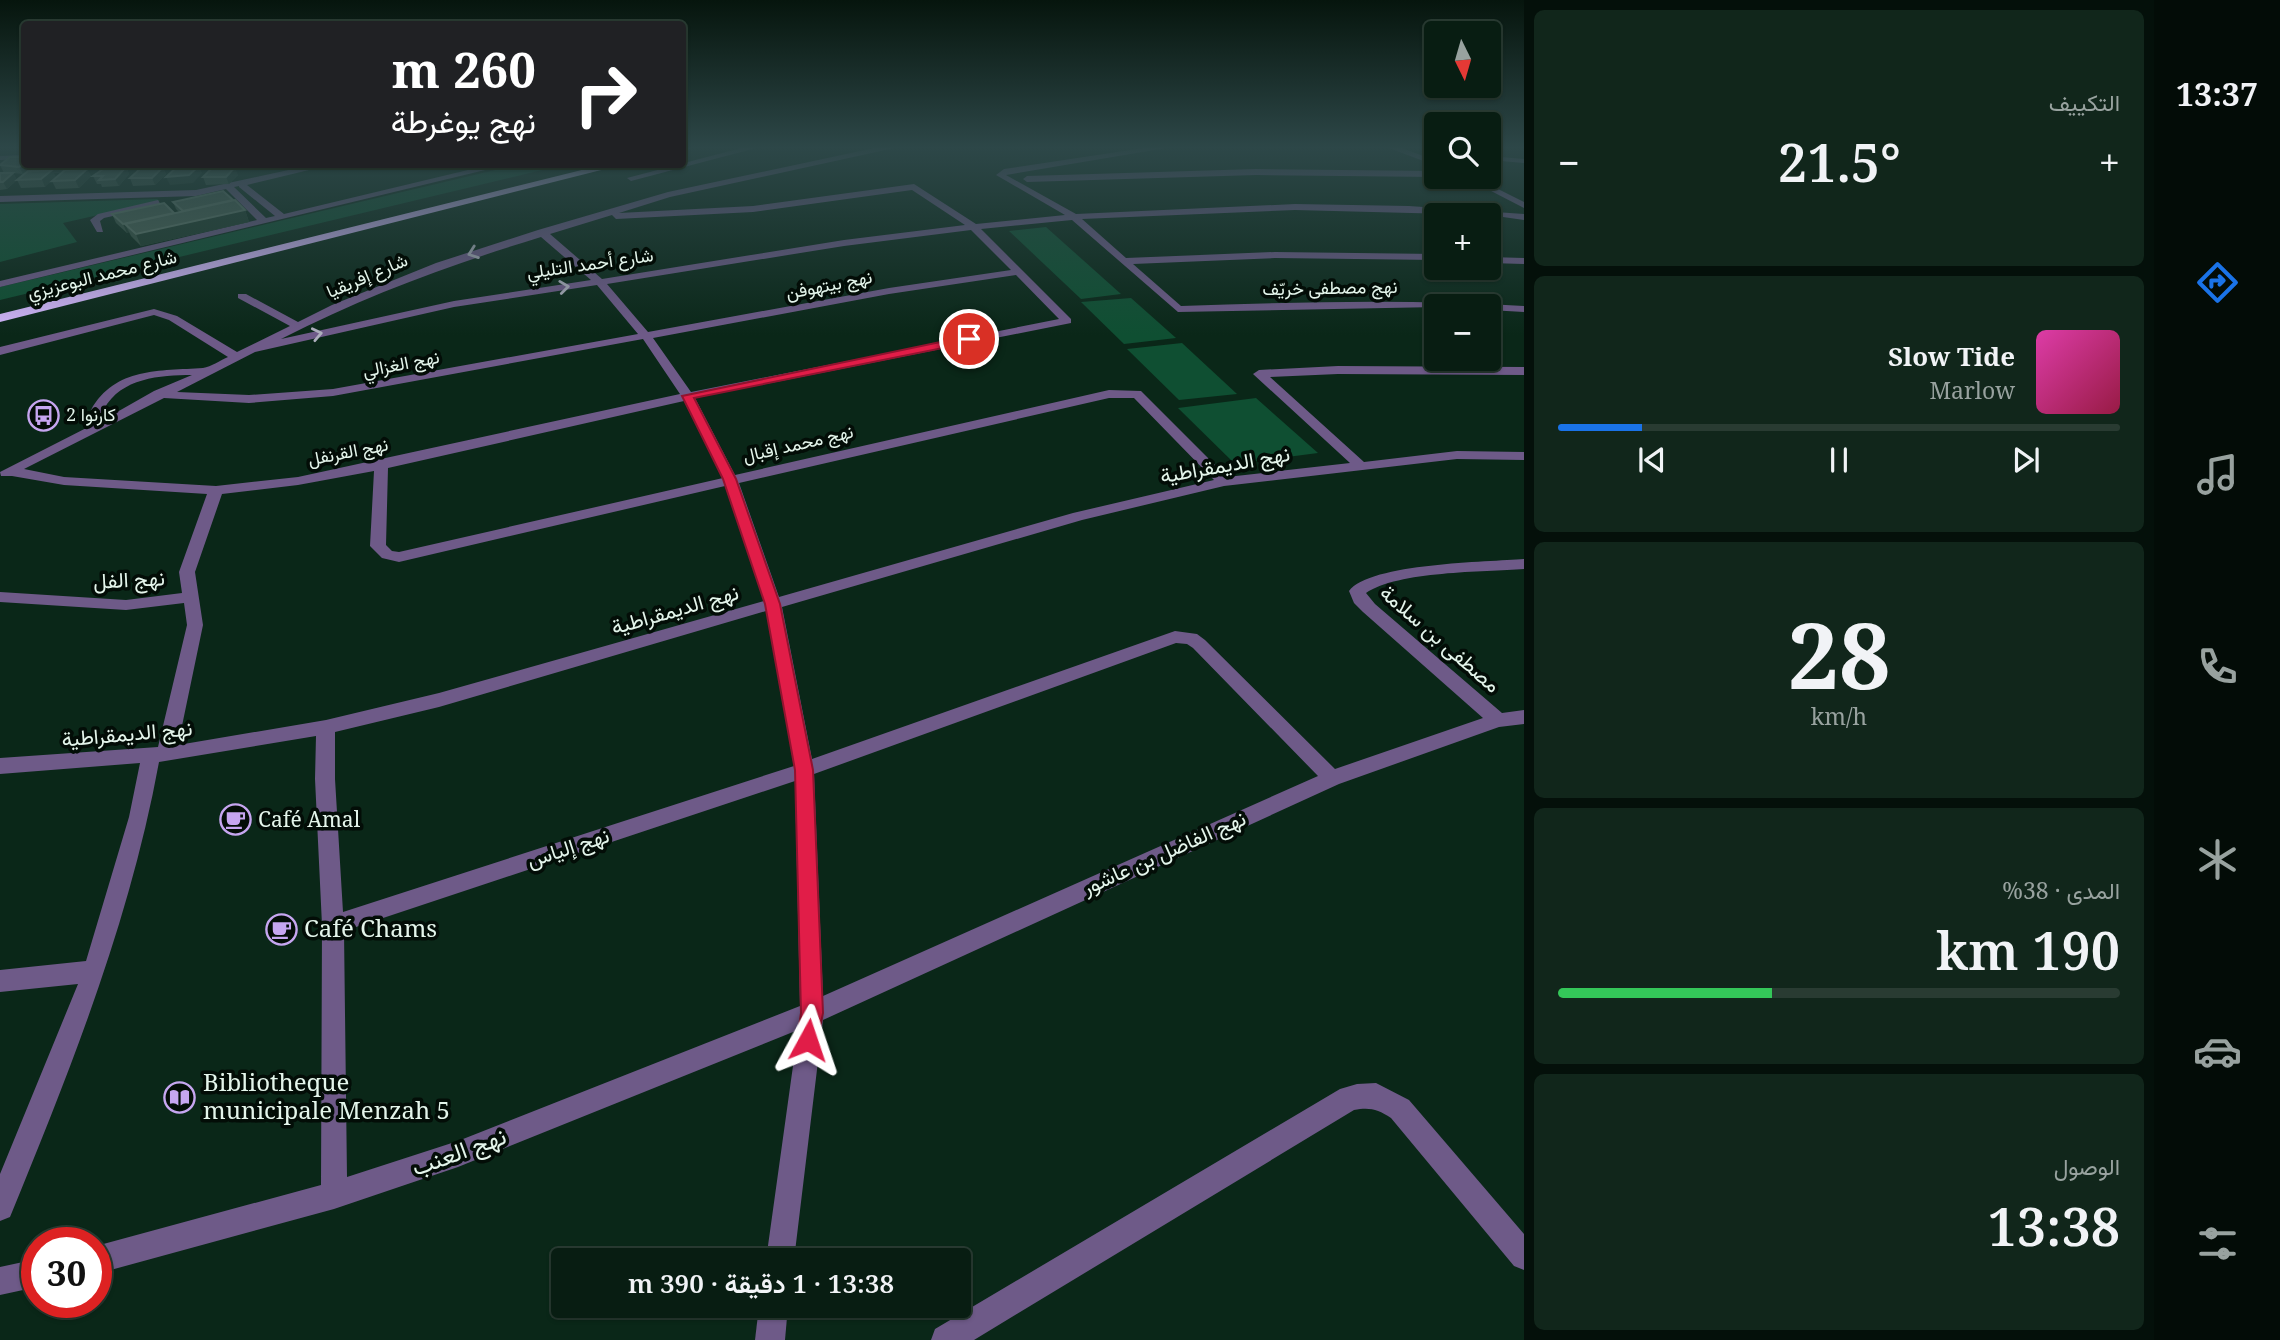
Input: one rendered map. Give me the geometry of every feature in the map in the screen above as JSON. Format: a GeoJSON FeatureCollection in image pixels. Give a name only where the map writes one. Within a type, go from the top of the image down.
{"type":"FeatureCollection","features":[{"type":"Feature","properties":{"kind":"highway","name":"شارع محمد البوعزيزي"},"geometry":{"type":"LineString","coordinates":[[0,306],[397,210]]}},
{"type":"Feature","properties":{"kind":"highway","name":"شارع محمد البوعزيزي"},"geometry":{"type":"LineString","coordinates":[[0,318],[437,210]]}},
{"type":"Feature","properties":{"kind":"street"},"geometry":{"type":"LineString","coordinates":[[100,230],[95,220],[101,216],[130,210]]}},
{"type":"Feature","properties":{"kind":"street"},"geometry":{"type":"LineString","coordinates":[[252,210],[264,222]]}},
{"type":"Feature","properties":{"kind":"street"},"geometry":{"type":"LineString","coordinates":[[272,210],[282,218]]}},
{"type":"Feature","properties":{"kind":"street"},"geometry":{"type":"LineString","coordinates":[[0,284],[317,210]]}},
{"type":"Feature","properties":{"kind":"street","name":"شارع إفريقيا"},"geometry":{"type":"LineString","coordinates":[[5,474],[158,394],[336,307],[440,265],[619,210]]}},
{"type":"Feature","properties":{"kind":"street"},"geometry":{"type":"LineString","coordinates":[[593,216],[741,210]]}},
{"type":"Feature","properties":{"kind":"street"},"geometry":{"type":"LineString","coordinates":[[948,210],[973,226],[1018,272]]}},
{"type":"Feature","properties":{"kind":"street"},"geometry":{"type":"LineString","coordinates":[[1062,210],[1126,261],[1275,255],[1424,257]]}},
{"type":"Feature","properties":{"kind":"street","name":"شارع أحمد التليلي"},"geometry":{"type":"LineString","coordinates":[[250,349],[521,292],[600,282],[812,245],[1072,215],[1167,210]]}},
{"type":"Feature","properties":{"kind":"street","name":"شارع أحمد التليلي"},"geometry":{"type":"LineString","coordinates":[[1367,210],[1524,217]]}},
{"type":"Feature","properties":{"kind":"street"},"geometry":{"type":"LineString","coordinates":[[541,232],[600,282],[647,337],[688,396],[730,479],[773,604],[804,770],[812,1013],[782,1248]]}},
{"type":"Feature","properties":{"kind":"street"},"geometry":{"type":"LineString","coordinates":[[1501,260],[1524,261]]}},
{"type":"Feature","properties":{"kind":"street","name":"نهج مصطفى خريّف"},"geometry":{"type":"LineString","coordinates":[[1126,261],[1178,309],[1424,306]]}},
{"type":"Feature","properties":{"kind":"street","name":"نهج القرنفل"},"geometry":{"type":"LineString","coordinates":[[5,474],[64,481],[216,490],[298,481],[382,465],[688,396],[1067,321],[1018,272]]}},
{"type":"Feature","properties":{"kind":"street","name":"نهج بيتهوفن"},"geometry":{"type":"LineString","coordinates":[[647,337],[921,286],[1018,272]]}},
{"type":"Feature","properties":{"kind":"street"},"geometry":{"type":"LineString","coordinates":[[242,296],[298,326]]}},
{"type":"Feature","properties":{"kind":"street"},"geometry":{"type":"LineString","coordinates":[[336,307],[354,326]]}},
{"type":"Feature","properties":{"kind":"street"},"geometry":{"type":"LineString","coordinates":[[1501,308],[1524,309]]}},
{"type":"Feature","properties":{"kind":"street"},"geometry":{"type":"LineString","coordinates":[[0,351],[154,312],[173,318],[235,356]]}},
{"type":"Feature","properties":{"kind":"street","name":"نهج الغزالي"},"geometry":{"type":"LineString","coordinates":[[158,394],[231,400],[311,397],[647,337]]}},
{"type":"Feature","properties":{"kind":"street"},"geometry":{"type":"LineString","coordinates":[[1359,464],[1259,374],[1351,369],[1524,371]]}},
{"type":"Feature","properties":{"kind":"street"},"geometry":{"type":"LineString","coordinates":[[107,420],[97,410],[101,400],[113,390],[146,375],[174,370],[205,371]]}},
{"type":"Feature","properties":{"kind":"street","name":"نهج محمد إقبال"},"geometry":{"type":"LineString","coordinates":[[382,465],[378,547],[387,555],[413,556],[730,479],[1109,394],[1137,394],[1224,482]]}},
{"type":"Feature","properties":{"kind":"street","name":"نهج الديمقراطية"},"geometry":{"type":"LineString","coordinates":[[0,766],[159,755],[326,727],[439,700],[1078,516],[1224,482],[1359,464],[1457,455],[1524,456]]}},
{"type":"Feature","properties":{"kind":"street","name":"نهج الفل"},"geometry":{"type":"LineString","coordinates":[[0,597],[126,605],[190,597],[187,572],[216,490]]}},
{"type":"Feature","properties":{"kind":"street","name":"مصطفى بن سلامة"},"geometry":{"type":"LineString","coordinates":[[1499,720],[1369,608],[1360,599],[1357,591],[1362,585],[1395,576],[1524,565]]}},
{"type":"Feature","properties":{"kind":"street"},"geometry":{"type":"LineString","coordinates":[[0,1206],[95,971],[195,625],[190,597]]}},
{"type":"Feature","properties":{"kind":"street","name":"نهج إلياس"},"geometry":{"type":"LineString","coordinates":[[333,925],[804,770],[1183,636],[1199,644],[1332,778]]}},
{"type":"Feature","properties":{"kind":"street","name":"نهج الفاضل بن عاشور"},"geometry":{"type":"LineString","coordinates":[[812,1013],[1332,778],[1499,720],[1524,717]]}},
{"type":"Feature","properties":{"kind":"street"},"geometry":{"type":"LineString","coordinates":[[326,727],[325,779],[333,925],[334,1195]]}},
{"type":"Feature","properties":{"kind":"street"},"geometry":{"type":"LineString","coordinates":[[0,981],[95,971]]}},
{"type":"Feature","properties":{"kind":"street","name":"نهج العنب"},"geometry":{"type":"LineString","coordinates":[[112,1256],[334,1195],[458,1154],[812,1013]]}},
{"type":"Feature","properties":{"kind":"street"},"geometry":{"type":"LineString","coordinates":[[947,1340],[1349,1098],[1366,1094],[1382,1095],[1400,1109],[1524,1256]]}},
{"type":"Feature","properties":{"kind":"street"},"geometry":{"type":"LineString","coordinates":[[0,1281],[21,1276]]}},
{"type":"Feature","properties":{"kind":"street"},"geometry":{"type":"LineString","coordinates":[[770,1340],[773,1318]]}},
{"type":"Feature","properties":{"kind":"green space"},"geometry":{"type":"Polygon","coordinates":[[[0,210],[122,210],[63,223],[77,242],[0,262],[0,210]]]}},
{"type":"Feature","properties":{"kind":"green space"},"geometry":{"type":"Polygon","coordinates":[[[328,210],[377,210],[0,300],[0,287],[328,210]]]}},
{"type":"Feature","properties":{"kind":"green space"},"geometry":{"type":"Polygon","coordinates":[[[1046,227],[1121,294],[1081,299],[1009,231],[1046,227]]]}},
{"type":"Feature","properties":{"kind":"green space"},"geometry":{"type":"Polygon","coordinates":[[[1131,298],[1176,338],[1124,344],[1081,302],[1131,298]]]}},
{"type":"Feature","properties":{"kind":"green space"},"geometry":{"type":"Polygon","coordinates":[[[1182,343],[1237,394],[1179,400],[1127,349],[1182,343]]]}},
{"type":"Feature","properties":{"kind":"green space"},"geometry":{"type":"Polygon","coordinates":[[[1256,398],[1318,453],[1235,464],[1178,408],[1256,398]]]}},
{"type":"Feature","properties":{"kind":"building"},"geometry":{"type":"Polygon","coordinates":[[[133,210],[171,210],[174,213],[123,224],[112,214],[133,210]]]}},
{"type":"Feature","properties":{"kind":"building"},"geometry":{"type":"Polygon","coordinates":[[[191,210],[245,210],[136,234],[125,224],[191,210]]]}},
{"type":"Feature","properties":{"kind":"place","name":"كارنوا 2"},"geometry":{"type":"Point","coordinates":[43,415]}},
{"type":"Feature","properties":{"kind":"place","name":"Café Amal"},"geometry":{"type":"Point","coordinates":[235,820]}},
{"type":"Feature","properties":{"kind":"place","name":"Café Chams"},"geometry":{"type":"Point","coordinates":[281,929]}},
{"type":"Feature","properties":{"kind":"place","name":"Bibliotheque municipale Menzah 5"},"geometry":{"type":"Point","coordinates":[180,1097]}},
{"type":"Feature","properties":{"kind":"route"},"geometry":{"type":"LineString","coordinates":[[808,1040],[812,1013],[804,770],[773,604],[730,479],[688,396],[969,339]]}}]}
